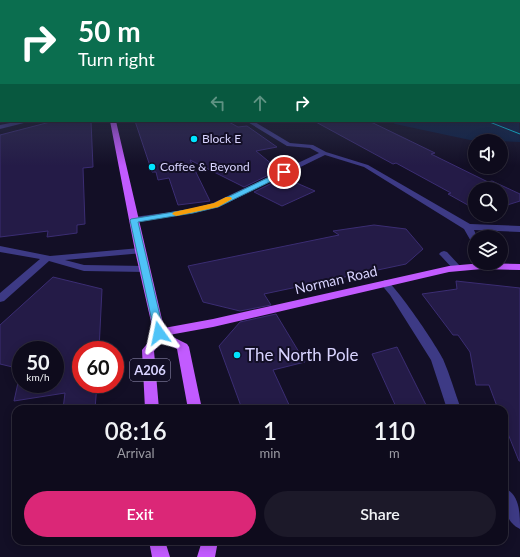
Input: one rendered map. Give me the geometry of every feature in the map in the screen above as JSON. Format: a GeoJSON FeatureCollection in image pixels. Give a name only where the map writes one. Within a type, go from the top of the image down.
{"type":"FeatureCollection","features":[{"type":"Feature","properties":{"kind":"main road"},"geometry":{"type":"LineString","coordinates":[[113,122],[140,251],[160,334]]}},
{"type":"Feature","properties":{"kind":"main road","name":"Norman Road"},"geometry":{"type":"LineString","coordinates":[[508,266],[520,267]]}},
{"type":"Feature","properties":{"kind":"main road","name":"Norman Road"},"geometry":{"type":"LineString","coordinates":[[160,334],[385,283],[468,267]]}},
{"type":"Feature","properties":{"kind":"main road","name":"A206"},"geometry":{"type":"LineString","coordinates":[[152,405],[148,350],[160,334],[183,347],[194,405]]}},
{"type":"Feature","properties":{"kind":"main road"},"geometry":{"type":"LineString","coordinates":[[158,545],[161,557]]}},
{"type":"Feature","properties":{"kind":"main road"},"geometry":{"type":"LineString","coordinates":[[206,557],[209,545]]}},
{"type":"Feature","properties":{"kind":"street"},"geometry":{"type":"LineString","coordinates":[[0,127],[24,122]]}},
{"type":"Feature","properties":{"kind":"street"},"geometry":{"type":"LineString","coordinates":[[251,122],[289,145],[311,146],[324,153],[366,166],[468,227],[520,229]]}},
{"type":"Feature","properties":{"kind":"street"},"geometry":{"type":"LineString","coordinates":[[134,220],[193,211],[216,205],[324,153]]}},
{"type":"Feature","properties":{"kind":"street"},"geometry":{"type":"LineString","coordinates":[[0,249],[47,258],[68,265],[98,269],[145,269]]}},
{"type":"Feature","properties":{"kind":"street"},"geometry":{"type":"LineString","coordinates":[[0,299],[47,258],[140,251]]}},
{"type":"Feature","properties":{"kind":"street"},"geometry":{"type":"LineString","coordinates":[[444,254],[457,268]]}},
{"type":"Feature","properties":{"kind":"street"},"geometry":{"type":"LineString","coordinates":[[385,283],[394,293],[437,359],[453,405]]}},
{"type":"Feature","properties":{"kind":"street"},"geometry":{"type":"LineString","coordinates":[[508,502],[520,521]]}},
{"type":"Feature","properties":{"kind":"water"},"geometry":{"type":"Polygon","coordinates":[[[392,122],[519,122],[520,142],[508,142],[508,134],[468,134],[468,140],[395,124],[392,122]]]}},
{"type":"Feature","properties":{"kind":"building"},"geometry":{"type":"Polygon","coordinates":[[[50,122],[91,122],[93,167],[83,168],[85,224],[77,225],[77,233],[47,237],[48,231],[0,237],[0,135],[50,122]]]}},
{"type":"Feature","properties":{"kind":"building"},"geometry":{"type":"Polygon","coordinates":[[[135,122],[229,122],[238,127],[247,126],[277,147],[256,151],[279,170],[244,187],[190,160],[210,201],[178,205],[169,178],[158,180],[156,172],[152,172],[135,122]]]}},
{"type":"Feature","properties":{"kind":"building"},"geometry":{"type":"Polygon","coordinates":[[[316,122],[371,122],[435,153],[431,154],[468,172],[468,174],[472,174],[488,182],[468,182],[468,205],[448,194],[451,193],[396,163],[393,164],[316,122]]]}},
{"type":"Feature","properties":{"kind":"building"},"geometry":{"type":"Polygon","coordinates":[[[286,176],[292,181],[315,191],[282,206],[254,192],[286,176]]]}},
{"type":"Feature","properties":{"kind":"building"},"geometry":{"type":"Polygon","coordinates":[[[508,188],[520,194],[520,201],[508,205],[508,188]]]}},
{"type":"Feature","properties":{"kind":"building"},"geometry":{"type":"Polygon","coordinates":[[[374,225],[406,229],[423,249],[406,264],[264,294],[271,305],[240,311],[203,302],[188,266],[339,235],[333,231],[374,225]]]}},
{"type":"Feature","properties":{"kind":"building"},"geometry":{"type":"Polygon","coordinates":[[[53,277],[102,289],[99,341],[72,341],[72,393],[96,393],[95,405],[64,405],[65,393],[14,401],[16,393],[64,393],[64,341],[12,341],[12,367],[0,364],[0,325],[53,277]]]}},
{"type":"Feature","properties":{"kind":"building"},"geometry":{"type":"Polygon","coordinates":[[[456,281],[520,288],[520,461],[508,434],[508,405],[496,405],[489,385],[476,385],[470,352],[458,335],[453,335],[422,294],[457,289],[456,281]]]}},
{"type":"Feature","properties":{"kind":"building"},"geometry":{"type":"Polygon","coordinates":[[[276,314],[305,362],[273,370],[289,405],[241,405],[219,346],[240,322],[276,314]]]}},
{"type":"Feature","properties":{"kind":"building"},"geometry":{"type":"Polygon","coordinates":[[[397,347],[426,405],[395,405],[372,354],[397,347]]]}},
{"type":"Feature","properties":{"kind":"tram line"},"geometry":{"type":"LineString","coordinates":[[490,122],[520,134]]}},
{"type":"Feature","properties":{"kind":"slow traffic"},"geometry":{"type":"LineString","coordinates":[[176,214],[216,205],[229,199]]}},
{"type":"Feature","properties":{"kind":"place","name":"Block E"},"geometry":{"type":"Point","coordinates":[194,139]}},
{"type":"Feature","properties":{"kind":"place","name":"Coffee & Beyond"},"geometry":{"type":"Point","coordinates":[152,167]}},
{"type":"Feature","properties":{"kind":"place","name":"The North Pole"},"geometry":{"type":"Point","coordinates":[237,355]}},
{"type":"Feature","properties":{"kind":"route"},"geometry":{"type":"LineString","coordinates":[[159,333],[134,220],[193,211],[216,205],[284,172]]}}]}
